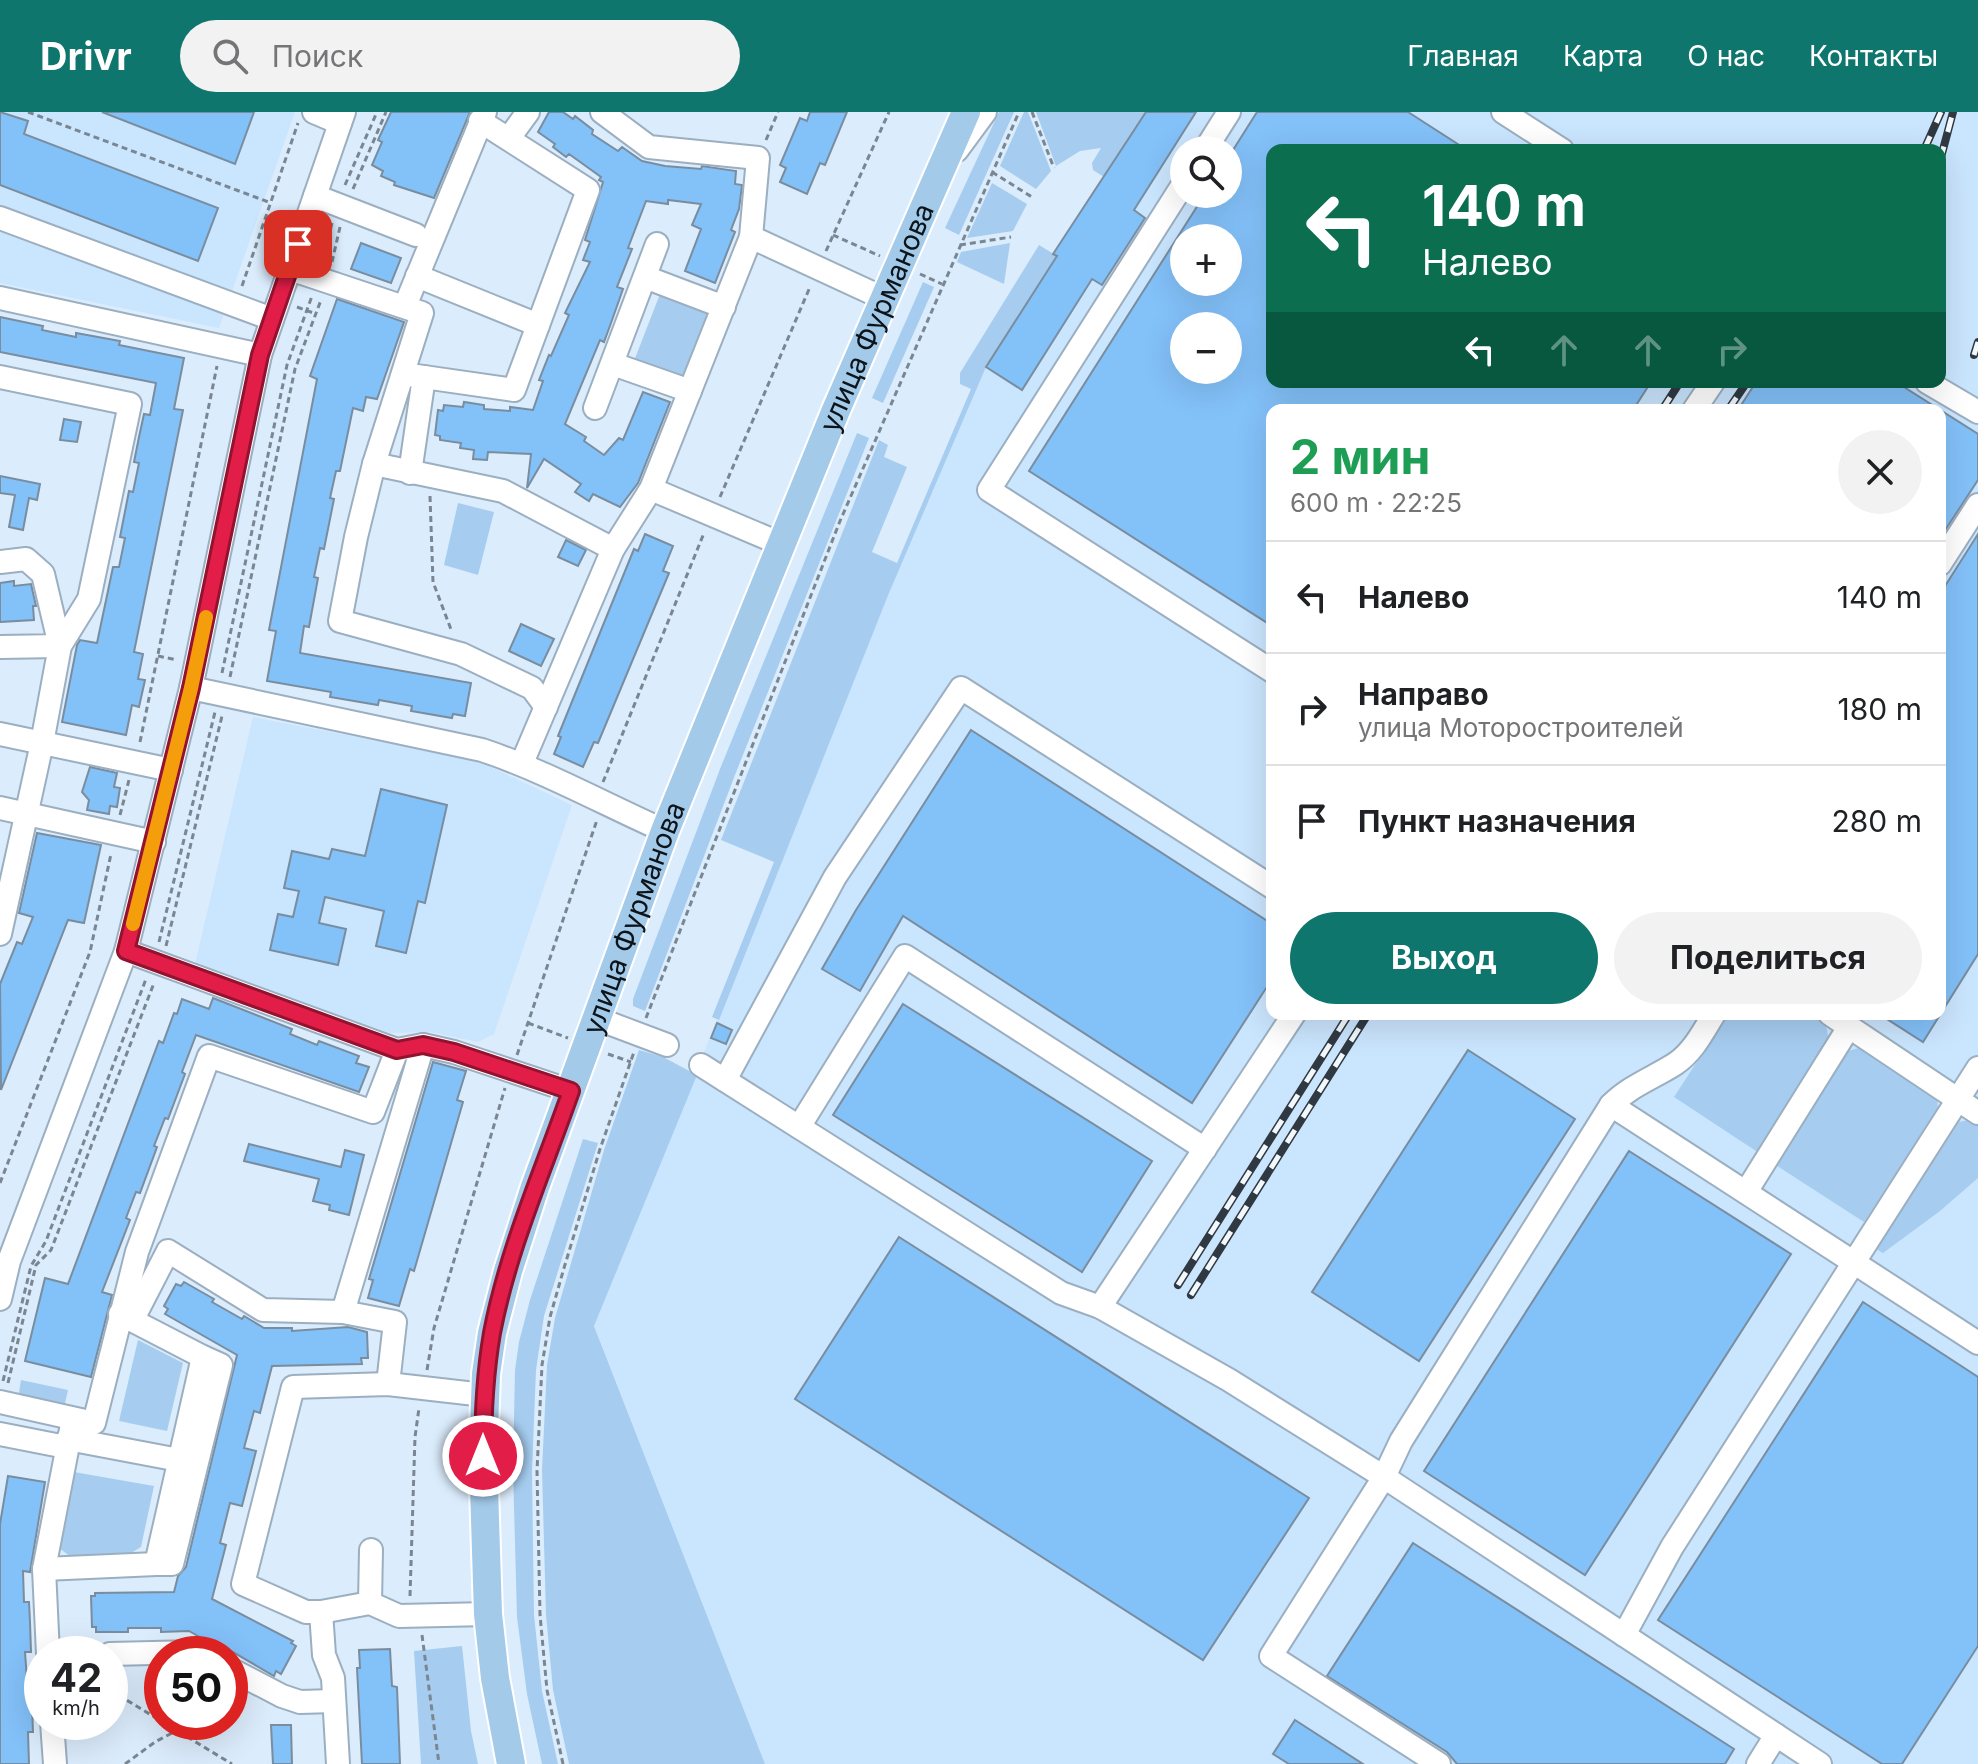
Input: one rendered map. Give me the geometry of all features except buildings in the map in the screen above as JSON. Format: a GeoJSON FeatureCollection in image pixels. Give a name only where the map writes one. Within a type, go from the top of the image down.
{"type":"FeatureCollection","features":[{"type":"Feature","properties":{"kind":"main road","name":"улица Фурманова"},"geometry":{"type":"LineString","coordinates":[[511,1764],[495,1678],[488,1614],[484,1395],[492,1333],[508,1271],[665,831],[781,544],[966,112]]}},
{"type":"Feature","properties":{"kind":"street"},"geometry":{"type":"LineString","coordinates":[[0,1299],[4,1260],[126,951],[191,688],[260,355],[342,117],[314,112]]}},
{"type":"Feature","properties":{"kind":"street"},"geometry":{"type":"LineString","coordinates":[[509,138],[528,112]]}},
{"type":"Feature","properties":{"kind":"street"},"geometry":{"type":"LineString","coordinates":[[522,763],[613,549],[651,489],[751,237],[758,158],[649,147],[602,112]]}},
{"type":"Feature","properties":{"kind":"street"},"geometry":{"type":"LineString","coordinates":[[942,170],[949,112]]}},
{"type":"Feature","properties":{"kind":"street"},"geometry":{"type":"LineString","coordinates":[[942,170],[985,112]]}},
{"type":"Feature","properties":{"kind":"street"},"geometry":{"type":"LineString","coordinates":[[1214,136],[1229,112]]}},
{"type":"Feature","properties":{"kind":"street"},"geometry":{"type":"LineString","coordinates":[[1503,112],[1553,144]]}},
{"type":"Feature","properties":{"kind":"street"},"geometry":{"type":"LineString","coordinates":[[405,306],[483,117],[509,138],[588,190],[514,390],[413,375]]}},
{"type":"Feature","properties":{"kind":"street"},"geometry":{"type":"LineString","coordinates":[[315,196],[416,235]]}},
{"type":"Feature","properties":{"kind":"street"},"geometry":{"type":"LineString","coordinates":[[1170,205],[989,490],[1266,667]]}},
{"type":"Feature","properties":{"kind":"street"},"geometry":{"type":"LineString","coordinates":[[0,218],[272,319]]}},
{"type":"Feature","properties":{"kind":"street"},"geometry":{"type":"LineString","coordinates":[[751,237],[885,299]]}},
{"type":"Feature","properties":{"kind":"street"},"geometry":{"type":"LineString","coordinates":[[595,408],[657,244]]}},
{"type":"Feature","properties":{"kind":"street"},"geometry":{"type":"LineString","coordinates":[[290,269],[328,279],[422,313],[413,375],[420,475]]}},
{"type":"Feature","properties":{"kind":"street"},"geometry":{"type":"LineString","coordinates":[[417,276],[538,325]]}},
{"type":"Feature","properties":{"kind":"street"},"geometry":{"type":"LineString","coordinates":[[645,277],[724,307]]}},
{"type":"Feature","properties":{"kind":"street"},"geometry":{"type":"LineString","coordinates":[[0,298],[260,355]]}},
{"type":"Feature","properties":{"kind":"street"},"geometry":{"type":"LineString","coordinates":[[613,364],[690,391]]}},
{"type":"Feature","properties":{"kind":"street"},"geometry":{"type":"LineString","coordinates":[[413,375],[374,464],[340,621],[461,654],[532,688],[546,707]]}},
{"type":"Feature","properties":{"kind":"street"},"geometry":{"type":"LineString","coordinates":[[0,377],[130,404],[89,599],[60,646],[27,814],[5,891],[0,934]]}},
{"type":"Feature","properties":{"kind":"street"},"geometry":{"type":"LineString","coordinates":[[1937,388],[1978,412]]}},
{"type":"Feature","properties":{"kind":"street"},"geometry":{"type":"LineString","coordinates":[[374,464],[503,491],[613,549]]}},
{"type":"Feature","properties":{"kind":"street"},"geometry":{"type":"LineString","coordinates":[[651,489],[781,544]]}},
{"type":"Feature","properties":{"kind":"street"},"geometry":{"type":"LineString","coordinates":[[1946,555],[1978,505]]}},
{"type":"Feature","properties":{"kind":"street"},"geometry":{"type":"LineString","coordinates":[[0,562],[26,559],[43,574],[60,646]]}},
{"type":"Feature","properties":{"kind":"street"},"geometry":{"type":"LineString","coordinates":[[0,647],[60,646]]}},
{"type":"Feature","properties":{"kind":"street"},"geometry":{"type":"LineString","coordinates":[[191,688],[482,750],[522,763],[665,831]]}},
{"type":"Feature","properties":{"kind":"street"},"geometry":{"type":"LineString","coordinates":[[725,1080],[835,877],[961,688],[1266,883]]}},
{"type":"Feature","properties":{"kind":"street"},"geometry":{"type":"LineString","coordinates":[[0,734],[171,770]]}},
{"type":"Feature","properties":{"kind":"street"},"geometry":{"type":"LineString","coordinates":[[0,808],[154,842]]}},
{"type":"Feature","properties":{"kind":"street"},"geometry":{"type":"LineString","coordinates":[[126,951],[397,1050],[423,1045],[454,1052],[571,1091]]}},
{"type":"Feature","properties":{"kind":"street"},"geometry":{"type":"LineString","coordinates":[[799,1127],[905,956],[1205,1149]]}},
{"type":"Feature","properties":{"kind":"street"},"geometry":{"type":"LineString","coordinates":[[598,1019],[667,1045]]}},
{"type":"Feature","properties":{"kind":"street"},"geometry":{"type":"LineString","coordinates":[[1100,1307],[1290,1020]]}},
{"type":"Feature","properties":{"kind":"street"},"geometry":{"type":"LineString","coordinates":[[1439,1764],[1271,1656],[1611,1105],[1627,1089],[1677,1063],[1696,1044],[1710,1020]]}},
{"type":"Feature","properties":{"kind":"street"},"geometry":{"type":"LineString","coordinates":[[1839,1020],[1978,1113]]}},
{"type":"Feature","properties":{"kind":"street"},"geometry":{"type":"LineString","coordinates":[[1746,1192],[1849,1027]]}},
{"type":"Feature","properties":{"kind":"street"},"geometry":{"type":"LineString","coordinates":[[343,1312],[423,1045]]}},
{"type":"Feature","properties":{"kind":"street"},"geometry":{"type":"LineString","coordinates":[[69,1435],[94,1423],[127,1317],[137,1252],[209,1056],[373,1112],[397,1050]]}},
{"type":"Feature","properties":{"kind":"street"},"geometry":{"type":"LineString","coordinates":[[701,1065],[1061,1293],[1100,1307],[1229,1380],[1384,1477],[1820,1764]]}},
{"type":"Feature","properties":{"kind":"street"},"geometry":{"type":"LineString","coordinates":[[1624,1635],[1672,1547],[1978,1068]]}},
{"type":"Feature","properties":{"kind":"street"},"geometry":{"type":"LineString","coordinates":[[1611,1105],[1978,1343]]}},
{"type":"Feature","properties":{"kind":"street"},"geometry":{"type":"LineString","coordinates":[[127,1317],[168,1251],[263,1310],[343,1312],[395,1322],[388,1384]]}},
{"type":"Feature","properties":{"kind":"street"},"geometry":{"type":"LineString","coordinates":[[44,1569],[172,1564],[221,1365],[127,1317]]}},
{"type":"Feature","properties":{"kind":"street"},"geometry":{"type":"LineString","coordinates":[[156,1564],[203,1357]]}},
{"type":"Feature","properties":{"kind":"street"},"geometry":{"type":"LineString","coordinates":[[484,1395],[388,1384],[293,1387],[243,1584],[306,1612],[370,1603],[399,1616],[488,1614]]}},
{"type":"Feature","properties":{"kind":"street"},"geometry":{"type":"LineString","coordinates":[[4,1395],[69,1435]]}},
{"type":"Feature","properties":{"kind":"street"},"geometry":{"type":"LineString","coordinates":[[0,1434],[69,1435],[179,1460]]}},
{"type":"Feature","properties":{"kind":"street"},"geometry":{"type":"LineString","coordinates":[[47,1636],[44,1569],[69,1435]]}},
{"type":"Feature","properties":{"kind":"street"},"geometry":{"type":"LineString","coordinates":[[370,1603],[371,1550]]}},
{"type":"Feature","properties":{"kind":"street"},"geometry":{"type":"LineString","coordinates":[[321,1612],[324,1655],[333,1678],[338,1764]]}},
{"type":"Feature","properties":{"kind":"street"},"geometry":{"type":"LineString","coordinates":[[248,1678],[300,1702],[334,1701]]}},
{"type":"Feature","properties":{"kind":"street"},"geometry":{"type":"LineString","coordinates":[[1758,1764],[1776,1735]]}},
{"type":"Feature","properties":{"kind":"street"},"geometry":{"type":"LineString","coordinates":[[53,1740],[55,1764]]}},
{"type":"Feature","properties":{"kind":"path"},"geometry":{"type":"LineString","coordinates":[[28,112],[271,203]]}},
{"type":"Feature","properties":{"kind":"path"},"geometry":{"type":"LineString","coordinates":[[235,304],[302,112]]}},
{"type":"Feature","properties":{"kind":"path"},"geometry":{"type":"LineString","coordinates":[[4,1395],[36,1265],[51,1250],[162,963],[226,695],[295,369],[328,279],[345,207],[386,112]]}},
{"type":"Feature","properties":{"kind":"path"},"geometry":{"type":"LineString","coordinates":[[758,158],[778,112]]}},
{"type":"Feature","properties":{"kind":"path"},"geometry":{"type":"LineString","coordinates":[[439,1764],[414,1615],[415,1437],[434,1328],[511,1071],[597,822],[595,800],[712,514],[889,112]]}},
{"type":"Feature","properties":{"kind":"path"},"geometry":{"type":"LineString","coordinates":[[563,1764],[547,1690],[540,1615],[537,1471],[542,1365],[550,1317],[600,1149],[640,1035],[840,521],[1019,112]]}},
{"type":"Feature","properties":{"kind":"path"},"geometry":{"type":"LineString","coordinates":[[1032,112],[1054,168]]}},
{"type":"Feature","properties":{"kind":"path"},"geometry":{"type":"LineString","coordinates":[[992,172],[1032,197]]}},
{"type":"Feature","properties":{"kind":"path"},"geometry":{"type":"LineString","coordinates":[[959,245],[1011,237]]}},
{"type":"Feature","properties":{"kind":"path"},"geometry":{"type":"LineString","coordinates":[[0,1183],[90,952],[135,762],[221,345]]}},
{"type":"Feature","properties":{"kind":"path"},"geometry":{"type":"LineString","coordinates":[[420,475],[433,582],[461,654]]}},
{"type":"Feature","properties":{"kind":"path"},"geometry":{"type":"LineString","coordinates":[[125,1764],[159,1740]]}},
{"type":"Feature","properties":{"kind":"path"},"geometry":{"type":"LineString","coordinates":[[189,1740],[232,1764]]}},
{"type":"Feature","properties":{"kind":"shaded area"},"geometry":{"type":"Polygon","coordinates":[[[0,112],[295,112],[219,328],[0,283],[0,112]]]}},
{"type":"Feature","properties":{"kind":"shaded area"},"geometry":{"type":"Polygon","coordinates":[[[999,112],[1014,112],[959,235],[945,228],[999,112]]]}},
{"type":"Feature","properties":{"kind":"shaded area"},"geometry":{"type":"Polygon","coordinates":[[[1024,112],[1028,112],[1051,171],[1036,189],[1000,166],[1024,112]]]}},
{"type":"Feature","properties":{"kind":"shaded area"},"geometry":{"type":"Polygon","coordinates":[[[1036,112],[1146,112],[1104,177],[1093,170],[1092,163],[1101,148],[1080,151],[1056,166],[1036,112]]]}},
{"type":"Feature","properties":{"kind":"shaded area"},"geometry":{"type":"Polygon","coordinates":[[[1146,112],[1978,112],[1978,1764],[765,1764],[594,1325],[889,593],[986,367],[1056,257],[1053,254],[1096,187],[1102,190],[1146,112]]]}},
{"type":"Feature","properties":{"kind":"shaded area"},"geometry":{"type":"Polygon","coordinates":[[[992,183],[1027,204],[1013,231],[967,238],[992,183]]]}},
{"type":"Feature","properties":{"kind":"shaded area"},"geometry":{"type":"Polygon","coordinates":[[[1010,243],[1004,284],[957,262],[961,252],[1010,243]]]}},
{"type":"Feature","properties":{"kind":"shaded area"},"geometry":{"type":"Polygon","coordinates":[[[1039,245],[1057,256],[986,367],[889,593],[719,1020],[712,1017],[774,862],[721,840],[879,440],[888,445],[884,457],[907,467],[872,552],[897,563],[971,389],[960,384],[960,373],[1039,245]]]}},
{"type":"Feature","properties":{"kind":"shaded area"},"geometry":{"type":"Polygon","coordinates":[[[923,282],[934,287],[883,403],[872,398],[923,282]]]}},
{"type":"Feature","properties":{"kind":"shaded area"},"geometry":{"type":"Polygon","coordinates":[[[660,294],[710,314],[684,380],[634,361],[660,294]]]}},
{"type":"Feature","properties":{"kind":"shaded area"},"geometry":{"type":"Polygon","coordinates":[[[857,433],[869,438],[645,1011],[633,1006],[633,999],[720,769],[857,433]]]}},
{"type":"Feature","properties":{"kind":"shaded area"},"geometry":{"type":"Polygon","coordinates":[[[458,503],[494,512],[478,575],[444,565],[458,503]]]}},
{"type":"Feature","properties":{"kind":"shaded area"},"geometry":{"type":"Polygon","coordinates":[[[253,717],[466,758],[572,805],[494,1034],[478,1042],[430,1032],[390,1033],[195,964],[253,717]]]}},
{"type":"Feature","properties":{"kind":"shaded area"},"geometry":{"type":"Polygon","coordinates":[[[1724,1020],[1818,1020],[1826,1025],[1829,1042],[1759,1153],[1674,1097],[1724,1020]]]}},
{"type":"Feature","properties":{"kind":"shaded area"},"geometry":{"type":"Polygon","coordinates":[[[1859,1048],[1937,1098],[1938,1110],[1864,1222],[1774,1164],[1844,1052],[1859,1048]]]}},
{"type":"Feature","properties":{"kind":"shaded area"},"geometry":{"type":"Polygon","coordinates":[[[639,1050],[663,1057],[697,1075],[594,1326],[765,1764],[569,1764],[553,1690],[546,1615],[542,1470],[547,1365],[555,1318],[604,1150],[639,1050]]]}},
{"type":"Feature","properties":{"kind":"shaded area"},"geometry":{"type":"Polygon","coordinates":[[[1969,1120],[1978,1126],[1978,1178],[1883,1253],[1876,1249],[1959,1122],[1969,1120]]]}},
{"type":"Feature","properties":{"kind":"shaded area"},"geometry":{"type":"Polygon","coordinates":[[[583,1139],[598,1143],[544,1316],[536,1370],[532,1470],[534,1615],[542,1691],[558,1764],[542,1764],[527,1694],[517,1617],[513,1469],[515,1370],[530,1300],[583,1139]]]}},
{"type":"Feature","properties":{"kind":"shaded area"},"geometry":{"type":"Polygon","coordinates":[[[138,1340],[183,1363],[167,1431],[119,1421],[138,1340]]]}},
{"type":"Feature","properties":{"kind":"shaded area"},"geometry":{"type":"Polygon","coordinates":[[[21,1380],[68,1390],[64,1408],[18,1399],[21,1380]]]}},
{"type":"Feature","properties":{"kind":"shaded area"},"geometry":{"type":"Polygon","coordinates":[[[74,1472],[154,1486],[141,1547],[126,1556],[71,1557],[59,1548],[74,1472]]]}},
{"type":"Feature","properties":{"kind":"shaded area"},"geometry":{"type":"Polygon","coordinates":[[[462,1646],[471,1731],[478,1764],[421,1764],[414,1651],[462,1646]]]}},
{"type":"Feature","properties":{"kind":"railway"},"geometry":{"type":"LineString","coordinates":[[1927,144],[1941,112]]}},
{"type":"Feature","properties":{"kind":"railway"},"geometry":{"type":"LineString","coordinates":[[1945,144],[1953,112]]}},
{"type":"Feature","properties":{"kind":"railway"},"geometry":{"type":"LineString","coordinates":[[1974,355],[1978,342]]}},
{"type":"Feature","properties":{"kind":"railway"},"geometry":{"type":"LineString","coordinates":[[1666,404],[1676,388]]}},
{"type":"Feature","properties":{"kind":"railway"},"geometry":{"type":"LineString","coordinates":[[1732,404],[1743,388]]}},
{"type":"Feature","properties":{"kind":"railway"},"geometry":{"type":"LineString","coordinates":[[1178,1285],[1345,1020]]}},
{"type":"Feature","properties":{"kind":"railway"},"geometry":{"type":"LineString","coordinates":[[1191,1295],[1364,1020]]}},
{"type":"Feature","properties":{"kind":"slow traffic"},"geometry":{"type":"LineString","coordinates":[[133,924],[206,617]]}},
{"type":"Feature","properties":{"kind":"route"},"geometry":{"type":"LineString","coordinates":[[298,244],[260,355],[191,688],[126,951],[397,1050],[423,1045],[454,1052],[571,1091],[535,1187],[498,1307],[484,1395],[483,1456]]}}]}
